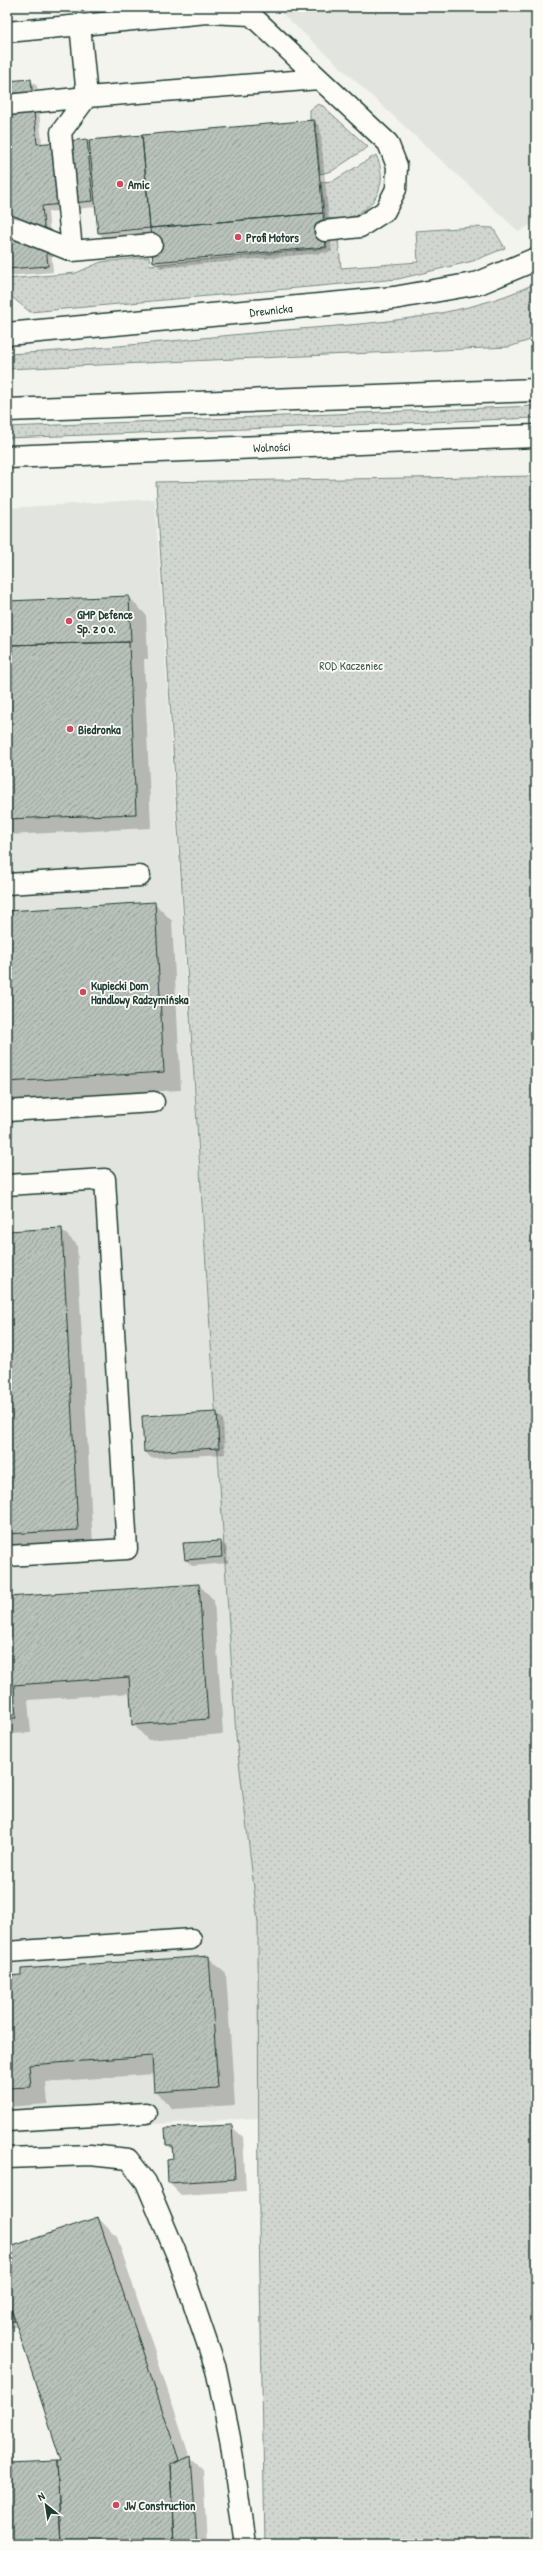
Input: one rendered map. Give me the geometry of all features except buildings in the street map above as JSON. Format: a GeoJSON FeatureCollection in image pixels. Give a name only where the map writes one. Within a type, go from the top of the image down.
{"type":"FeatureCollection","features":[{"type":"Feature","properties":{"kind":"street","name":"Drewnicka"},"geometry":{"type":"LineString","coordinates":[[7,334],[394,298],[479,283],[534,258]]}},
{"type":"Feature","properties":{"kind":"street"},"geometry":{"type":"LineString","coordinates":[[7,410],[536,390]]}},
{"type":"Feature","properties":{"kind":"street","name":"Wolności"},"geometry":{"type":"LineString","coordinates":[[7,457],[536,436]]}},
{"type":"Feature","properties":{"kind":"lane"},"geometry":{"type":"LineString","coordinates":[[7,32],[207,10],[251,15],[388,144],[397,166],[396,189],[385,211],[360,228],[325,230]]}},
{"type":"Feature","properties":{"kind":"lane"},"geometry":{"type":"LineString","coordinates":[[72,251],[61,132],[87,97],[80,24]]}},
{"type":"Feature","properties":{"kind":"lane"},"geometry":{"type":"LineString","coordinates":[[7,105],[87,97],[319,79]]}},
{"type":"Feature","properties":{"kind":"lane"},"geometry":{"type":"LineString","coordinates":[[7,225],[72,251],[152,244]]}},
{"type":"Feature","properties":{"kind":"lane"},"geometry":{"type":"LineString","coordinates":[[7,884],[140,876]]}},
{"type":"Feature","properties":{"kind":"lane"},"geometry":{"type":"LineString","coordinates":[[7,1111],[154,1102]]}},
{"type":"Feature","properties":{"kind":"lane"},"geometry":{"type":"LineString","coordinates":[[7,1185],[105,1179],[127,1549],[7,1556]]}},
{"type":"Feature","properties":{"kind":"lane"},"geometry":{"type":"LineString","coordinates":[[7,1952],[191,1939]]}},
{"type":"Feature","properties":{"kind":"lane"},"geometry":{"type":"LineString","coordinates":[[7,2121],[146,2113]]}},
{"type":"Feature","properties":{"kind":"lane"},"geometry":{"type":"LineString","coordinates":[[7,2158],[90,2155],[128,2159],[146,2182],[178,2258],[216,2370],[230,2438],[244,2544]]}},
{"type":"Feature","properties":{"kind":"shaded area"},"geometry":{"type":"Polygon","coordinates":[[[275,7],[536,7],[536,222],[519,232],[275,7]]]}},
{"type":"Feature","properties":{"kind":"shaded area"},"geometry":{"type":"Polygon","coordinates":[[[155,499],[236,1736],[258,1922],[258,2118],[7,2133],[7,508],[155,499]]]}},
{"type":"Feature","properties":{"kind":"green space"},"geometry":{"type":"Polygon","coordinates":[[[318,104],[323,106],[368,147],[332,171],[320,174],[315,120],[310,120],[310,110],[318,104]]]}},
{"type":"Feature","properties":{"kind":"green space"},"geometry":{"type":"Polygon","coordinates":[[[376,155],[380,164],[381,182],[379,191],[375,198],[362,211],[353,216],[325,219],[321,182],[333,181],[376,155]]]}},
{"type":"Feature","properties":{"kind":"green space"},"geometry":{"type":"Polygon","coordinates":[[[473,227],[493,228],[505,248],[473,261],[398,279],[30,312],[7,293],[7,279],[76,273],[101,262],[149,257],[150,265],[327,248],[326,240],[338,239],[341,268],[418,262],[416,231],[473,227]]]}},
{"type":"Feature","properties":{"kind":"green space"},"geometry":{"type":"Polygon","coordinates":[[[536,283],[536,338],[509,347],[7,369],[7,354],[103,347],[367,323],[438,314],[505,296],[536,283]]]}},
{"type":"Feature","properties":{"kind":"green space"},"geometry":{"type":"Polygon","coordinates":[[[536,406],[536,418],[7,438],[7,427],[536,406]]]}},
{"type":"Feature","properties":{"kind":"green space","name":"ROD Kaczeniec"},"geometry":{"type":"Polygon","coordinates":[[[536,476],[536,2544],[265,2544],[259,2224],[258,1922],[236,1736],[156,482],[536,476]]]}},
{"type":"Feature","properties":{"kind":"place","name":"Amic"},"geometry":{"type":"Point","coordinates":[120,184]}},
{"type":"Feature","properties":{"kind":"place","name":"Profi Motors"},"geometry":{"type":"Point","coordinates":[238,237]}},
{"type":"Feature","properties":{"kind":"place","name":"GMP Defence Sp. z o o."},"geometry":{"type":"Point","coordinates":[69,621]}},
{"type":"Feature","properties":{"kind":"place","name":"Biedronka"},"geometry":{"type":"Point","coordinates":[70,729]}},
{"type":"Feature","properties":{"kind":"place","name":"Kupiecki Dom Handlowy Radzymińska"},"geometry":{"type":"Point","coordinates":[83,992]}},
{"type":"Feature","properties":{"kind":"place","name":"JW Construction"},"geometry":{"type":"Point","coordinates":[116,2505]}}]}
